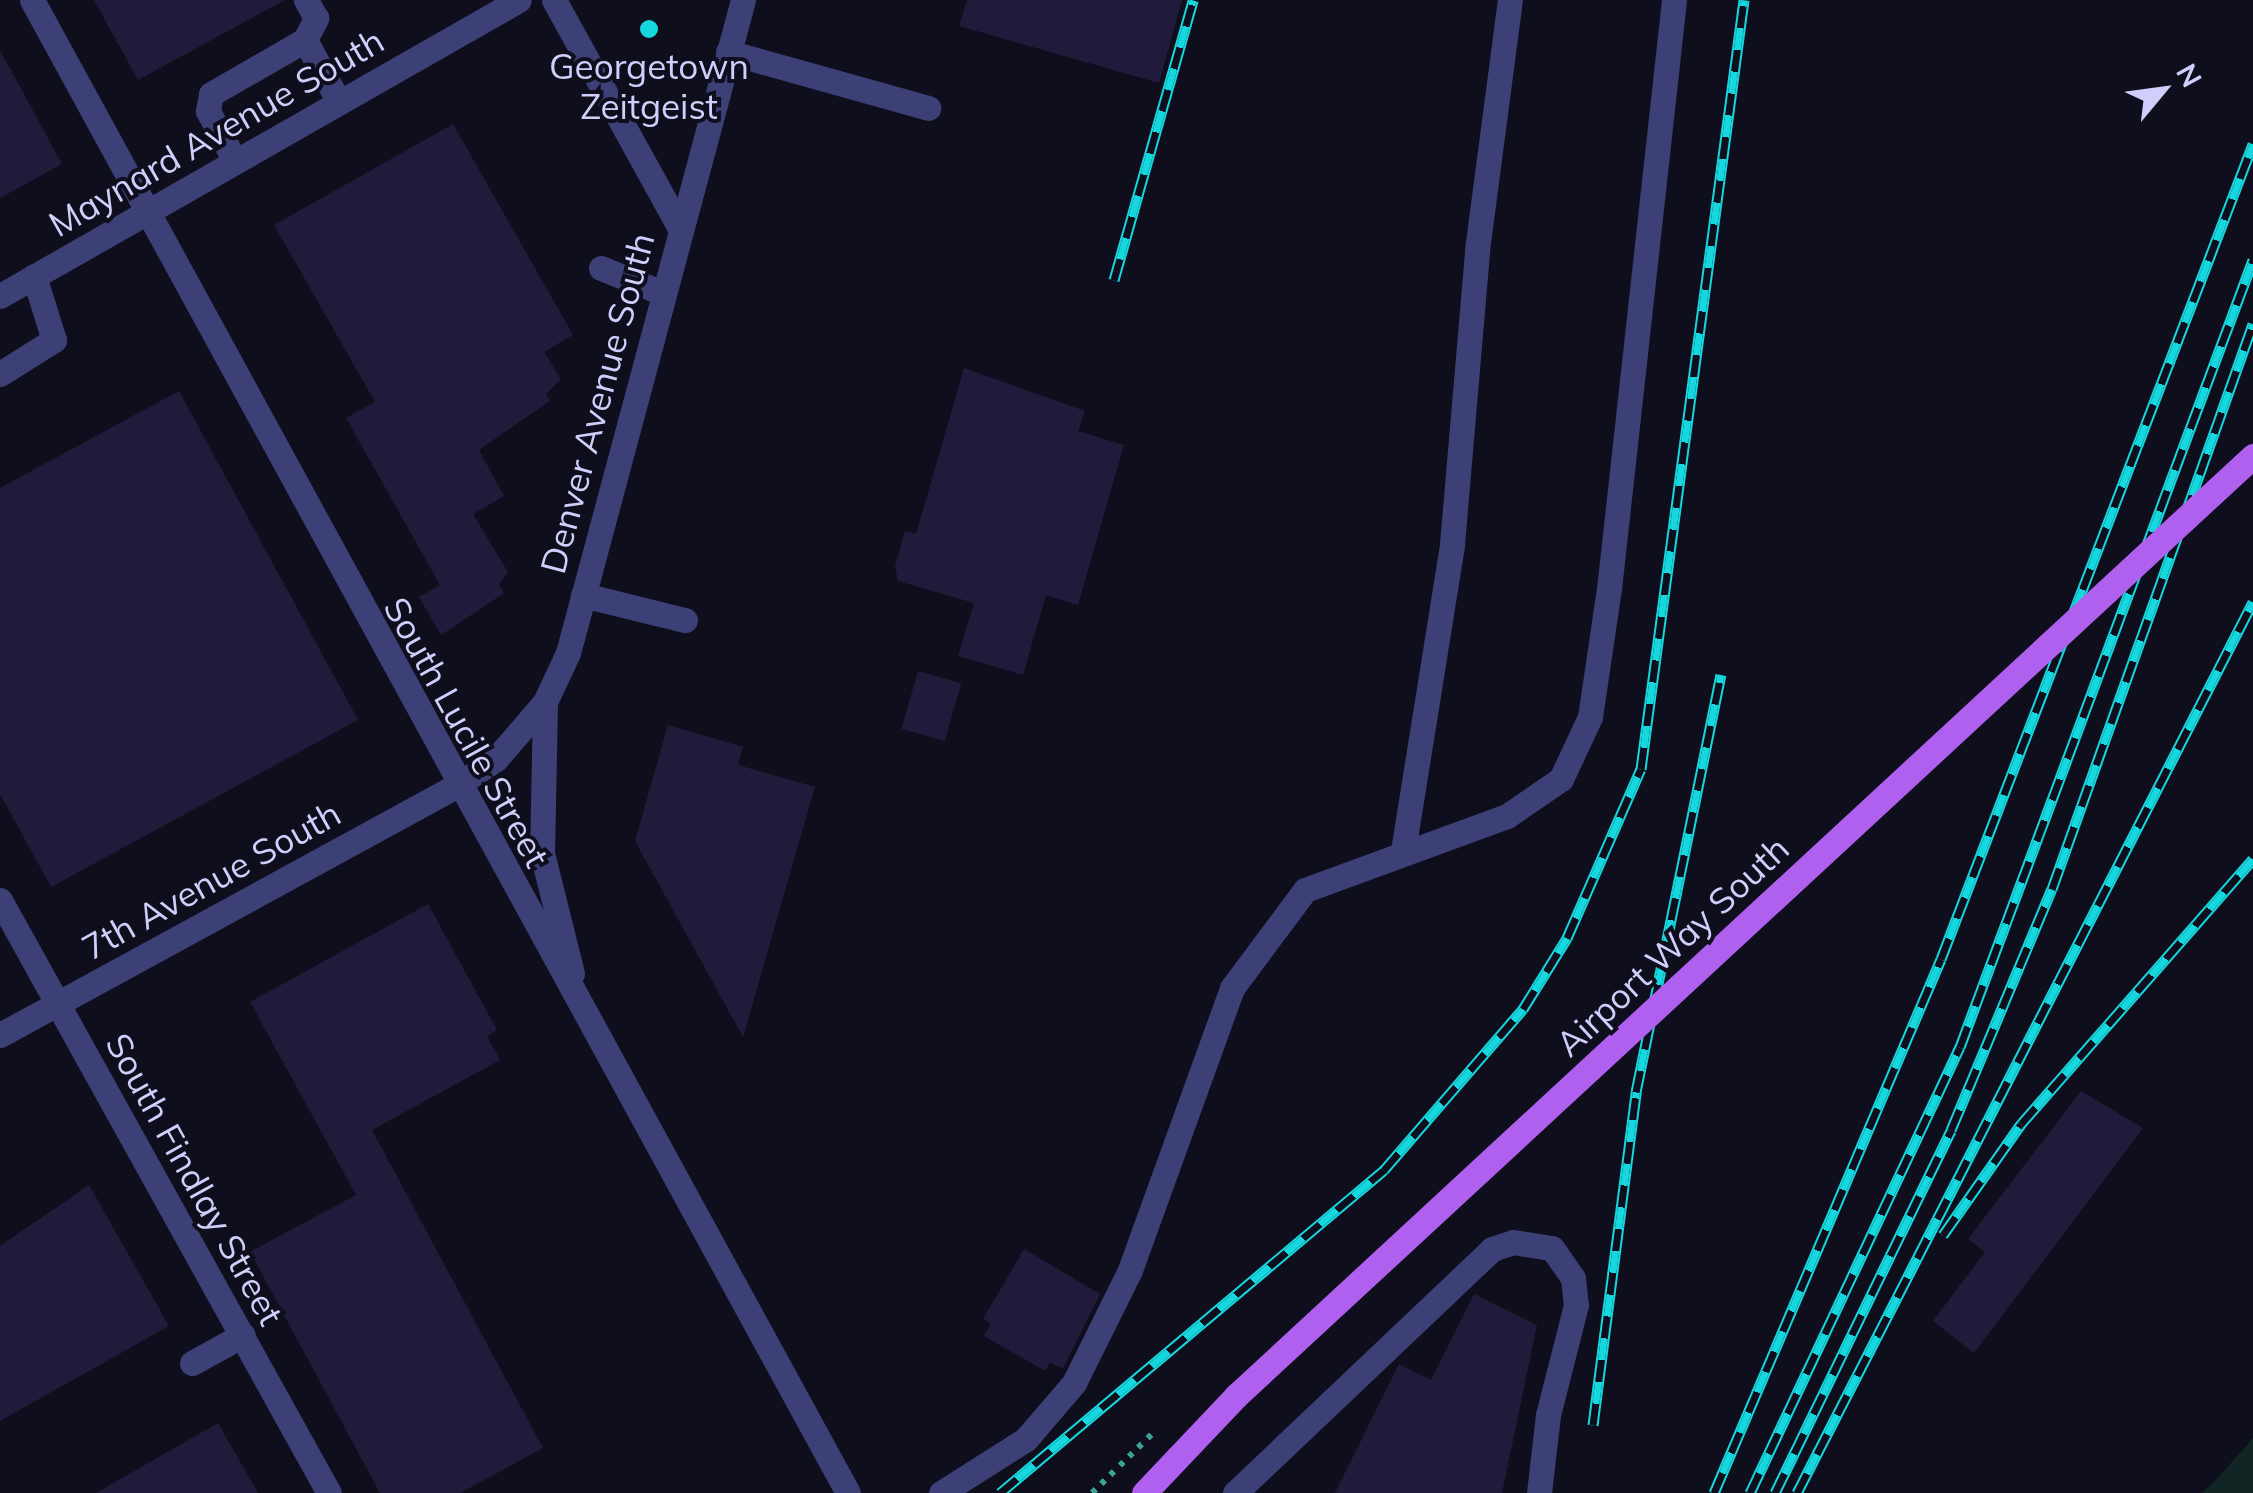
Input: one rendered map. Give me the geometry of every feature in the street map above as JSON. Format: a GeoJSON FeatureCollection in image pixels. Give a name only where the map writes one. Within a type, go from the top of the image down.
{"type":"FeatureCollection","features":[{"type":"Feature","properties":{"kind":"main road","name":"Airport Way South"},"geometry":{"type":"LineString","coordinates":[[1144,1493],[1236,1396],[2253,456]]}},
{"type":"Feature","properties":{"kind":"street","name":"South Lucile Street"},"geometry":{"type":"LineString","coordinates":[[32,0],[456,786],[848,1493]]}},
{"type":"Feature","properties":{"kind":"street"},"geometry":{"type":"LineString","coordinates":[[236,161],[208,111],[211,94],[305,40],[316,18],[306,0]]}},
{"type":"Feature","properties":{"kind":"street","name":"Maynard Avenue South"},"geometry":{"type":"LineString","coordinates":[[0,296],[519,0]]}},
{"type":"Feature","properties":{"kind":"street"},"geometry":{"type":"LineString","coordinates":[[554,0],[679,226]]}},
{"type":"Feature","properties":{"kind":"street","name":"Denver Avenue South"},"geometry":{"type":"LineString","coordinates":[[456,786],[496,759],[545,702],[583,594],[742,0]]}},
{"type":"Feature","properties":{"kind":"street"},"geometry":{"type":"LineString","coordinates":[[1404,851],[1452,544],[1477,250],[1510,0]]}},
{"type":"Feature","properties":{"kind":"street"},"geometry":{"type":"LineString","coordinates":[[941,1493],[1026,1439],[1074,1384],[1130,1270],[1232,988],[1306,890],[1508,816],[1561,779],[1590,717],[1674,0]]}},
{"type":"Feature","properties":{"kind":"street"},"geometry":{"type":"LineString","coordinates":[[305,40],[339,102]]}},
{"type":"Feature","properties":{"kind":"street"},"geometry":{"type":"LineString","coordinates":[[728,52],[928,108]]}},
{"type":"Feature","properties":{"kind":"street"},"geometry":{"type":"LineString","coordinates":[[601,268],[663,293]]}},
{"type":"Feature","properties":{"kind":"street"},"geometry":{"type":"LineString","coordinates":[[0,374],[54,340],[34,276]]}},
{"type":"Feature","properties":{"kind":"street"},"geometry":{"type":"LineString","coordinates":[[583,594],[686,620]]}},
{"type":"Feature","properties":{"kind":"street"},"geometry":{"type":"LineString","coordinates":[[545,702],[542,853],[592,1034]]}},
{"type":"Feature","properties":{"kind":"street","name":"7th Avenue South"},"geometry":{"type":"LineString","coordinates":[[0,1035],[456,786]]}},
{"type":"Feature","properties":{"kind":"street","name":"South Findlay Street"},"geometry":{"type":"LineString","coordinates":[[0,900],[329,1493]]}},
{"type":"Feature","properties":{"kind":"street"},"geometry":{"type":"LineString","coordinates":[[1235,1493],[1492,1250],[1513,1242],[1552,1248],[1574,1278],[1576,1306],[1548,1414],[1539,1493]]}},
{"type":"Feature","properties":{"kind":"street"},"geometry":{"type":"LineString","coordinates":[[192,1362],[242,1335]]}},
{"type":"Feature","properties":{"kind":"path"},"geometry":{"type":"LineString","coordinates":[[1092,1493],[1112,1474]]}},
{"type":"Feature","properties":{"kind":"green space"},"geometry":{"type":"Polygon","coordinates":[[[2253,1438],[2253,1493],[2202,1493],[2214,1482],[2253,1438]]]}},
{"type":"Feature","properties":{"kind":"building"},"geometry":{"type":"Polygon","coordinates":[[[94,0],[285,0],[138,80],[94,0]]]}},
{"type":"Feature","properties":{"kind":"building"},"geometry":{"type":"Polygon","coordinates":[[[967,0],[1182,0],[1159,83],[959,26],[967,0]]]}},
{"type":"Feature","properties":{"kind":"building"},"geometry":{"type":"Polygon","coordinates":[[[0,50],[62,164],[0,198],[0,50]]]}},
{"type":"Feature","properties":{"kind":"building"},"geometry":{"type":"Polygon","coordinates":[[[453,124],[573,335],[544,352],[561,379],[546,394],[550,401],[479,450],[504,496],[473,514],[508,572],[499,585],[504,593],[441,635],[419,597],[440,585],[346,418],[375,402],[274,225],[453,124]]]}},
{"type":"Feature","properties":{"kind":"building"},"geometry":{"type":"Polygon","coordinates":[[[964,368],[1085,411],[1078,431],[1124,445],[1078,605],[1046,595],[1023,675],[958,656],[974,603],[898,581],[895,567],[905,531],[916,534],[964,368]]]}},
{"type":"Feature","properties":{"kind":"building"},"geometry":{"type":"Polygon","coordinates":[[[179,391],[358,720],[51,887],[0,794],[0,488],[179,391]]]}},
{"type":"Feature","properties":{"kind":"building"},"geometry":{"type":"Polygon","coordinates":[[[918,671],[961,683],[945,741],[901,729],[918,671]]]}},
{"type":"Feature","properties":{"kind":"building"},"geometry":{"type":"Polygon","coordinates":[[[668,725],[743,747],[738,765],[815,787],[743,1037],[635,841],[668,725]]]}},
{"type":"Feature","properties":{"kind":"building"},"geometry":{"type":"Polygon","coordinates":[[[428,904],[497,1030],[487,1036],[500,1060],[372,1130],[543,1448],[460,1493],[380,1493],[250,1252],[356,1195],[250,1002],[428,904]]]}},
{"type":"Feature","properties":{"kind":"building"},"geometry":{"type":"Polygon","coordinates":[[[2081,1091],[2143,1128],[1974,1353],[1933,1321],[1985,1252],[1968,1239],[2081,1091]]]}},
{"type":"Feature","properties":{"kind":"building"},"geometry":{"type":"Polygon","coordinates":[[[89,1185],[169,1326],[0,1421],[0,1246],[89,1185]]]}},
{"type":"Feature","properties":{"kind":"building"},"geometry":{"type":"Polygon","coordinates":[[[1024,1249],[1100,1294],[1063,1369],[1050,1362],[1045,1371],[984,1336],[991,1323],[983,1319],[1024,1249]]]}},
{"type":"Feature","properties":{"kind":"building"},"geometry":{"type":"Polygon","coordinates":[[[1474,1294],[1537,1325],[1502,1493],[1335,1493],[1399,1364],[1431,1380],[1474,1294]]]}},
{"type":"Feature","properties":{"kind":"building"},"geometry":{"type":"Polygon","coordinates":[[[218,1423],[258,1493],[96,1493],[218,1423]]]}},
{"type":"Feature","properties":{"kind":"railway"},"geometry":{"type":"LineString","coordinates":[[1114,280],[1193,0]]}},
{"type":"Feature","properties":{"kind":"railway"},"geometry":{"type":"LineString","coordinates":[[1000,1493],[1384,1170],[1523,1009],[1567,938],[1641,769],[1744,0]]}},
{"type":"Feature","properties":{"kind":"railway"},"geometry":{"type":"LineString","coordinates":[[1714,1493],[1941,959],[2253,144]]}},
{"type":"Feature","properties":{"kind":"railway"},"geometry":{"type":"LineString","coordinates":[[1750,1493],[1960,1047],[2253,260]]}},
{"type":"Feature","properties":{"kind":"railway"},"geometry":{"type":"LineString","coordinates":[[1775,1493],[1951,1130],[2052,889],[2253,324]]}},
{"type":"Feature","properties":{"kind":"railway"},"geometry":{"type":"LineString","coordinates":[[1797,1493],[2253,602]]}},
{"type":"Feature","properties":{"kind":"railway"},"geometry":{"type":"LineString","coordinates":[[1593,1425],[1636,1092],[1721,675]]}},
{"type":"Feature","properties":{"kind":"railway"},"geometry":{"type":"LineString","coordinates":[[1943,1235],[2021,1124],[2253,859]]}},
{"type":"Feature","properties":{"kind":"place","name":"Georgetown Zeitgeist"},"geometry":{"type":"Point","coordinates":[649,29]}}]}
